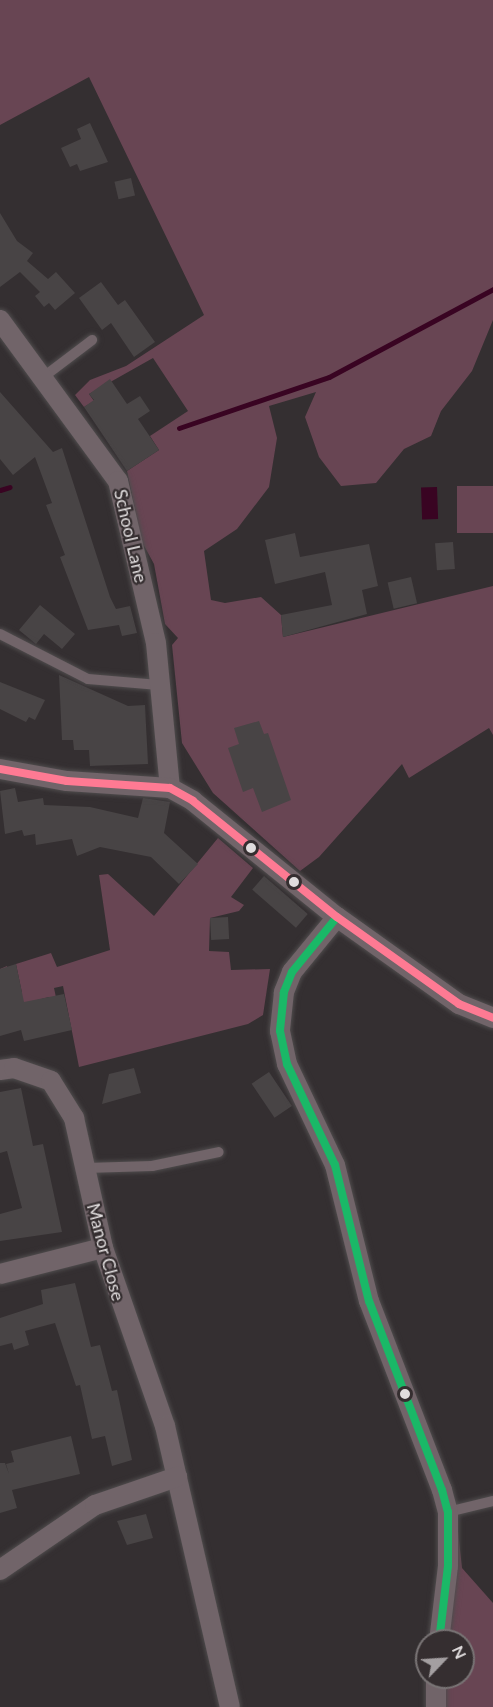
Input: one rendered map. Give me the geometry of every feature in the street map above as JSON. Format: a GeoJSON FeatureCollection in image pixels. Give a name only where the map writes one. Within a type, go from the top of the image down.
{"type":"FeatureCollection","features":[{"type":"Feature","properties":{"kind":"street","name":"School Lane"},"geometry":{"type":"LineString","coordinates":[[4,333],[42,378],[118,481],[156,643],[170,788]]}},
{"type":"Feature","properties":{"kind":"street"},"geometry":{"type":"LineString","coordinates":[[0,769],[67,781],[170,788],[193,801],[337,917],[459,1004],[493,1018]]}},
{"type":"Feature","properties":{"kind":"street"},"geometry":{"type":"LineString","coordinates":[[337,917],[292,972],[282,1002],[280,1031],[287,1064],[335,1165],[369,1301],[448,1512],[448,1566],[440,1629]]}},
{"type":"Feature","properties":{"kind":"street","name":"Manor Close"},"geometry":{"type":"LineString","coordinates":[[0,1070],[15,1068],[51,1081],[74,1118],[103,1248],[165,1426],[230,1707]]}},
{"type":"Feature","properties":{"kind":"street"},"geometry":{"type":"LineString","coordinates":[[0,1274],[103,1248]]}},
{"type":"Feature","properties":{"kind":"street"},"geometry":{"type":"LineString","coordinates":[[0,1570],[95,1505],[177,1477]]}},
{"type":"Feature","properties":{"kind":"street"},"geometry":{"type":"LineString","coordinates":[[436,1689],[436,1707]]}},
{"type":"Feature","properties":{"kind":"lane"},"geometry":{"type":"LineString","coordinates":[[42,378],[92,340]]}},
{"type":"Feature","properties":{"kind":"lane"},"geometry":{"type":"LineString","coordinates":[[0,634],[88,679],[159,685]]}},
{"type":"Feature","properties":{"kind":"lane"},"geometry":{"type":"LineString","coordinates":[[86,1168],[152,1166],[219,1152]]}},
{"type":"Feature","properties":{"kind":"lane"},"geometry":{"type":"LineString","coordinates":[[448,1512],[493,1501]]}},
{"type":"Feature","properties":{"kind":"shaded area"},"geometry":{"type":"Polygon","coordinates":[[[0,0],[493,0],[493,320],[472,371],[441,411],[431,436],[404,449],[376,483],[341,486],[319,457],[305,417],[316,392],[269,406],[277,438],[269,487],[237,529],[204,551],[211,600],[225,603],[261,597],[281,615],[283,637],[493,586],[493,735],[489,728],[409,778],[402,764],[319,857],[300,871],[213,793],[182,743],[172,645],[178,638],[165,624],[154,564],[142,542],[127,471],[159,450],[150,436],[188,411],[153,358],[89,394],[94,401],[84,407],[75,395],[90,380],[126,366],[204,315],[89,77],[0,125],[0,0]]]}},
{"type":"Feature","properties":{"kind":"shaded area"},"geometry":{"type":"Polygon","coordinates":[[[457,486],[493,486],[493,533],[457,533],[457,486]]]}},
{"type":"Feature","properties":{"kind":"shaded area"},"geometry":{"type":"Polygon","coordinates":[[[437,487],[438,519],[422,520],[421,488],[437,487]]]}},
{"type":"Feature","properties":{"kind":"shaded area"},"geometry":{"type":"Polygon","coordinates":[[[218,838],[253,868],[231,897],[244,905],[239,911],[210,918],[209,951],[229,952],[231,970],[270,969],[263,1015],[248,1024],[79,1067],[63,986],[54,988],[57,1002],[51,1004],[49,997],[22,1004],[24,1014],[18,1015],[15,999],[10,1000],[8,993],[0,995],[0,969],[7,966],[14,996],[22,993],[16,964],[51,953],[57,967],[110,950],[99,875],[108,874],[154,916],[218,838]]]}},
{"type":"Feature","properties":{"kind":"shaded area"},"geometry":{"type":"Polygon","coordinates":[[[458,1531],[462,1568],[493,1603],[493,1707],[445,1707],[446,1689],[475,1689],[475,1629],[449,1629],[458,1531]]]}},
{"type":"Feature","properties":{"kind":"building"},"geometry":{"type":"Polygon","coordinates":[[[90,123],[108,162],[80,171],[77,164],[70,167],[61,148],[81,139],[77,129],[90,123]]]}},
{"type":"Feature","properties":{"kind":"building"},"geometry":{"type":"Polygon","coordinates":[[[131,178],[135,196],[118,199],[114,182],[131,178]]]}},
{"type":"Feature","properties":{"kind":"building"},"geometry":{"type":"Polygon","coordinates":[[[0,213],[17,241],[33,253],[27,261],[48,279],[56,272],[75,293],[55,310],[49,303],[44,307],[35,296],[40,292],[20,272],[0,287],[0,213]]]}},
{"type":"Feature","properties":{"kind":"building"},"geometry":{"type":"Polygon","coordinates":[[[101,282],[118,305],[125,300],[155,342],[134,357],[111,323],[102,330],[79,298],[101,282]]]}},
{"type":"Feature","properties":{"kind":"building"},"geometry":{"type":"Polygon","coordinates":[[[110,379],[127,404],[140,396],[150,411],[138,419],[159,450],[127,471],[84,407],[94,400],[89,394],[110,379]]]}},
{"type":"Feature","properties":{"kind":"building"},"geometry":{"type":"Polygon","coordinates":[[[0,392],[53,452],[62,448],[110,597],[116,609],[130,606],[137,633],[122,636],[119,625],[88,630],[60,557],[65,555],[46,505],[52,503],[35,457],[13,475],[0,459],[0,392]]]}},
{"type":"Feature","properties":{"kind":"building"},"geometry":{"type":"Polygon","coordinates":[[[295,533],[300,557],[369,544],[378,586],[362,590],[367,614],[283,637],[281,615],[332,605],[325,572],[275,584],[265,540],[295,533]]]}},
{"type":"Feature","properties":{"kind":"building"},"geometry":{"type":"Polygon","coordinates":[[[453,542],[455,569],[437,570],[435,543],[453,542]]]}},
{"type":"Feature","properties":{"kind":"building"},"geometry":{"type":"Polygon","coordinates":[[[411,577],[417,603],[394,609],[388,582],[411,577]]]}},
{"type":"Feature","properties":{"kind":"building"},"geometry":{"type":"Polygon","coordinates":[[[40,605],[75,634],[62,649],[44,634],[36,644],[19,630],[40,605]]]}},
{"type":"Feature","properties":{"kind":"building"},"geometry":{"type":"Polygon","coordinates":[[[59,675],[128,706],[145,705],[148,764],[90,766],[89,750],[74,750],[73,740],[62,740],[59,675]]]}},
{"type":"Feature","properties":{"kind":"building"},"geometry":{"type":"Polygon","coordinates":[[[0,682],[45,700],[35,720],[29,717],[26,722],[0,709],[0,682]]]}},
{"type":"Feature","properties":{"kind":"building"},"geometry":{"type":"Polygon","coordinates":[[[259,721],[264,734],[268,733],[291,800],[262,812],[253,788],[243,792],[228,748],[239,744],[234,728],[259,721]]]}},
{"type":"Feature","properties":{"kind":"building"},"geometry":{"type":"Polygon","coordinates":[[[15,788],[18,802],[43,798],[44,805],[90,807],[138,818],[143,798],[170,802],[164,833],[198,864],[179,884],[151,857],[100,847],[77,856],[72,839],[36,845],[35,834],[24,836],[22,830],[5,834],[0,791],[15,788]]]}},
{"type":"Feature","properties":{"kind":"building"},"geometry":{"type":"Polygon","coordinates":[[[264,876],[308,914],[296,928],[252,890],[264,876]]]}},
{"type":"Feature","properties":{"kind":"building"},"geometry":{"type":"Polygon","coordinates":[[[228,917],[229,939],[211,940],[210,918],[228,917]]]}},
{"type":"Feature","properties":{"kind":"building"},"geometry":{"type":"Polygon","coordinates":[[[16,964],[24,1002],[64,994],[72,1030],[24,1041],[21,1030],[0,1036],[0,969],[16,964]]]}},
{"type":"Feature","properties":{"kind":"building"},"geometry":{"type":"Polygon","coordinates":[[[134,1068],[141,1093],[102,1104],[109,1074],[134,1068]]]}},
{"type":"Feature","properties":{"kind":"building"},"geometry":{"type":"Polygon","coordinates":[[[269,1072],[292,1106],[275,1118],[252,1084],[269,1072]]]}},
{"type":"Feature","properties":{"kind":"building"},"geometry":{"type":"Polygon","coordinates":[[[21,1088],[33,1146],[43,1144],[62,1232],[0,1241],[0,1214],[22,1208],[7,1151],[0,1153],[0,1092],[21,1088]]]}},
{"type":"Feature","properties":{"kind":"building"},"geometry":{"type":"Polygon","coordinates":[[[75,1283],[91,1347],[100,1345],[112,1391],[117,1390],[132,1460],[112,1466],[105,1436],[92,1439],[80,1385],[76,1386],[55,1323],[25,1331],[29,1345],[14,1350],[12,1343],[0,1346],[0,1318],[43,1304],[41,1290],[75,1283]]]}},
{"type":"Feature","properties":{"kind":"building"},"geometry":{"type":"Polygon","coordinates":[[[71,1436],[80,1474],[12,1490],[17,1508],[0,1513],[0,1463],[5,1463],[9,1474],[6,1464],[14,1462],[11,1451],[71,1436]]]}},
{"type":"Feature","properties":{"kind":"building"},"geometry":{"type":"Polygon","coordinates":[[[146,1514],[153,1538],[127,1545],[117,1521],[146,1514]]]}},
{"type":"Feature","properties":{"kind":"waterway"},"geometry":{"type":"LineString","coordinates":[[179,428],[329,377],[493,289]]}},
{"type":"Feature","properties":{"kind":"waterway"},"geometry":{"type":"LineString","coordinates":[[0,490],[10,487]]}},
{"type":"Feature","properties":{"kind":"transit line"},"geometry":{"type":"LineString","coordinates":[[0,769],[67,781],[170,788],[193,801],[337,917],[459,1004],[493,1018]]}},
{"type":"Feature","properties":{"kind":"transit line"},"geometry":{"type":"LineString","coordinates":[[337,917],[292,972],[284,992],[280,1031],[287,1064],[335,1165],[369,1301],[442,1490],[448,1512],[448,1566],[440,1629]]}}]}
